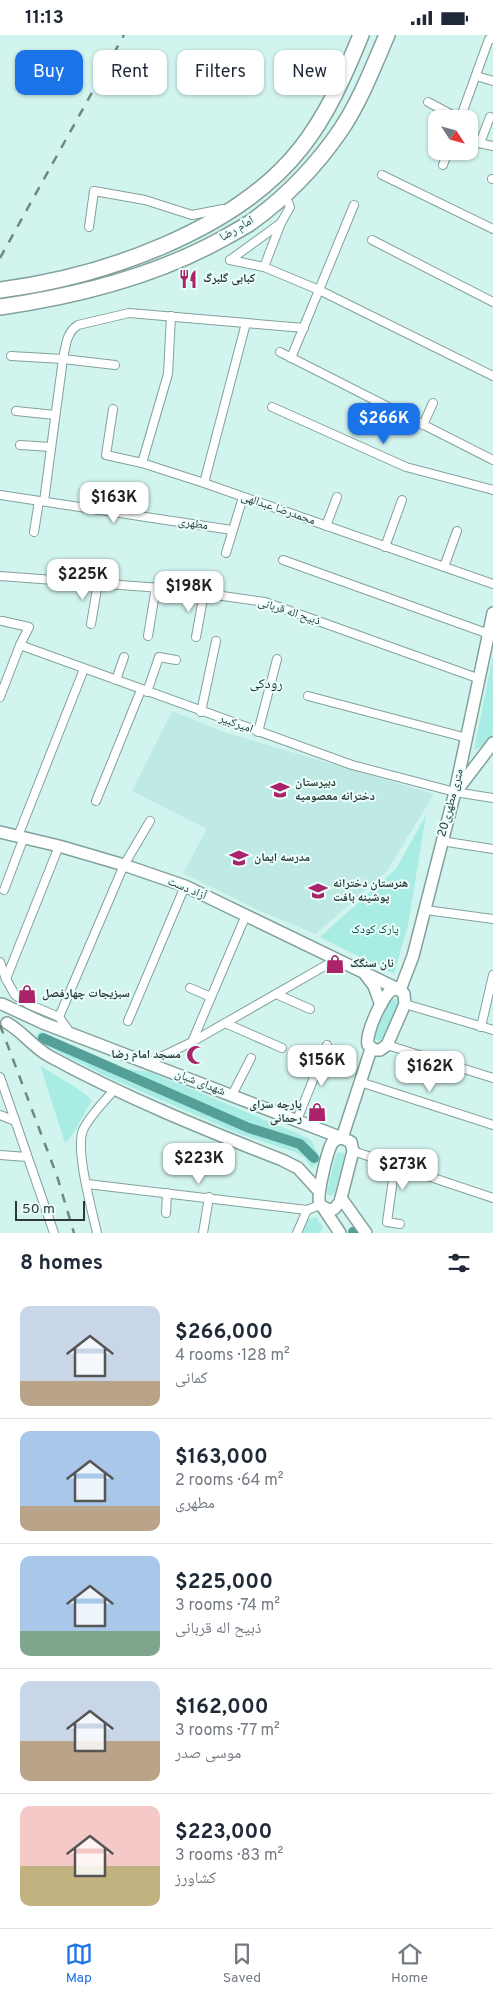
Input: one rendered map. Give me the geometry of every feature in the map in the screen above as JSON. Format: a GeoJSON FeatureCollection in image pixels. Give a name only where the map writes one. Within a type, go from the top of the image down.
{"type":"FeatureCollection","features":[{"type":"Feature","properties":{"kind":"highway","name":"امام رضا"},"geometry":{"type":"LineString","coordinates":[[0,291],[73,277],[143,255],[198,229],[237,206],[275,178],[301,148],[323,115],[342,79],[361,35]]}},
{"type":"Feature","properties":{"kind":"highway","name":"امام رضا"},"geometry":{"type":"LineString","coordinates":[[0,307],[78,292],[150,271],[206,248],[241,228],[286,195],[315,164],[341,130],[369,76],[387,35]]}},
{"type":"Feature","properties":{"kind":"street"},"geometry":{"type":"LineString","coordinates":[[463,110],[491,39]]}},
{"type":"Feature","properties":{"kind":"street"},"geometry":{"type":"LineString","coordinates":[[476,76],[493,81]]}},
{"type":"Feature","properties":{"kind":"street"},"geometry":{"type":"LineString","coordinates":[[428,102],[443,110]]}},
{"type":"Feature","properties":{"kind":"street"},"geometry":{"type":"LineString","coordinates":[[490,117],[480,143],[493,146]]}},
{"type":"Feature","properties":{"kind":"street"},"geometry":{"type":"LineString","coordinates":[[443,165],[445,160]]}},
{"type":"Feature","properties":{"kind":"street"},"geometry":{"type":"LineString","coordinates":[[382,175],[493,229]]}},
{"type":"Feature","properties":{"kind":"street"},"geometry":{"type":"LineString","coordinates":[[89,227],[94,191],[146,200],[192,215],[237,206]]}},
{"type":"Feature","properties":{"kind":"street"},"geometry":{"type":"LineString","coordinates":[[264,267],[281,223],[290,207],[286,195]]}},
{"type":"Feature","properties":{"kind":"street"},"geometry":{"type":"LineString","coordinates":[[291,358],[354,205]]}},
{"type":"Feature","properties":{"kind":"street"},"geometry":{"type":"LineString","coordinates":[[281,223],[230,260],[264,267],[319,290],[493,376]]}},
{"type":"Feature","properties":{"kind":"street"},"geometry":{"type":"LineString","coordinates":[[372,240],[493,302]]}},
{"type":"Feature","properties":{"kind":"street"},"geometry":{"type":"LineString","coordinates":[[34,532],[42,501],[63,359],[68,335],[72,329],[92,320],[129,313],[304,328]]}},
{"type":"Feature","properties":{"kind":"street"},"geometry":{"type":"LineString","coordinates":[[142,463],[168,374],[171,316]]}},
{"type":"Feature","properties":{"kind":"street"},"geometry":{"type":"LineString","coordinates":[[204,483],[246,323]]}},
{"type":"Feature","properties":{"kind":"street"},"geometry":{"type":"LineString","coordinates":[[280,353],[493,460]]}},
{"type":"Feature","properties":{"kind":"street"},"geometry":{"type":"LineString","coordinates":[[11,356],[63,359],[114,365]]}},
{"type":"Feature","properties":{"kind":"street"},"geometry":{"type":"LineString","coordinates":[[423,425],[433,403]]}},
{"type":"Feature","properties":{"kind":"street"},"geometry":{"type":"LineString","coordinates":[[272,407],[406,467],[493,490]]}},
{"type":"Feature","properties":{"kind":"street","name":"محمدرضا عبدالهی"},"geometry":{"type":"LineString","coordinates":[[113,409],[106,455],[142,463],[204,483],[493,584]]}},
{"type":"Feature","properties":{"kind":"street"},"geometry":{"type":"LineString","coordinates":[[16,411],[55,415]]}},
{"type":"Feature","properties":{"kind":"street"},"geometry":{"type":"LineString","coordinates":[[20,445],[51,447]]}},
{"type":"Feature","properties":{"kind":"street","name":"مطهری"},"geometry":{"type":"LineString","coordinates":[[0,495],[232,531]]}},
{"type":"Feature","properties":{"kind":"street"},"geometry":{"type":"LineString","coordinates":[[226,553],[243,497]]}},
{"type":"Feature","properties":{"kind":"street"},"geometry":{"type":"LineString","coordinates":[[326,526],[337,497]]}},
{"type":"Feature","properties":{"kind":"street"},"geometry":{"type":"LineString","coordinates":[[385,547],[402,500]]}},
{"type":"Feature","properties":{"kind":"street"},"geometry":{"type":"LineString","coordinates":[[444,567],[457,531]]}},
{"type":"Feature","properties":{"kind":"street"},"geometry":{"type":"LineString","coordinates":[[282,560],[488,633]]}},
{"type":"Feature","properties":{"kind":"street","name":"ذبیح اله قربانی"},"geometry":{"type":"LineString","coordinates":[[0,576],[156,587],[265,602],[480,679]]}},
{"type":"Feature","properties":{"kind":"street"},"geometry":{"type":"LineString","coordinates":[[91,624],[98,583]]}},
{"type":"Feature","properties":{"kind":"street"},"geometry":{"type":"LineString","coordinates":[[148,635],[156,587]]}},
{"type":"Feature","properties":{"kind":"street"},"geometry":{"type":"LineString","coordinates":[[196,637],[204,593]]}},
{"type":"Feature","properties":{"kind":"street","name":"20متری مطهری"},"geometry":{"type":"LineString","coordinates":[[400,990],[413,956],[426,911],[441,841],[468,738],[493,613]]}},
{"type":"Feature","properties":{"kind":"street"},"geometry":{"type":"LineString","coordinates":[[0,697],[29,627],[2,621]]}},
{"type":"Feature","properties":{"kind":"street"},"geometry":{"type":"LineString","coordinates":[[201,711],[216,641]]}},
{"type":"Feature","properties":{"kind":"street","name":"امیرکبیر"},"geometry":{"type":"LineString","coordinates":[[20,645],[352,765],[455,792],[493,797]]}},
{"type":"Feature","properties":{"kind":"street"},"geometry":{"type":"LineString","coordinates":[[116,680],[124,657]]}},
{"type":"Feature","properties":{"kind":"street"},"geometry":{"type":"LineString","coordinates":[[96,801],[159,657],[176,660]]}},
{"type":"Feature","properties":{"kind":"street"},"geometry":{"type":"LineString","coordinates":[[258,732],[277,659]]}},
{"type":"Feature","properties":{"kind":"street"},"geometry":{"type":"LineString","coordinates":[[4,890],[21,837],[84,669]]}},
{"type":"Feature","properties":{"kind":"street"},"geometry":{"type":"LineString","coordinates":[[308,696],[468,738]]}},
{"type":"Feature","properties":{"kind":"street"},"geometry":{"type":"LineString","coordinates":[[455,792],[493,743]]}},
{"type":"Feature","properties":{"kind":"street"},"geometry":{"type":"LineString","coordinates":[[59,1017],[124,865],[150,821]]}},
{"type":"Feature","properties":{"kind":"street","name":"آزاد دست"},"geometry":{"type":"LineString","coordinates":[[0,832],[59,846],[186,886],[400,990]]}},
{"type":"Feature","properties":{"kind":"street"},"geometry":{"type":"LineString","coordinates":[[441,841],[493,849]]}},
{"type":"Feature","properties":{"kind":"street"},"geometry":{"type":"LineString","coordinates":[[6,979],[59,846]]}},
{"type":"Feature","properties":{"kind":"street"},"geometry":{"type":"LineString","coordinates":[[128,1021],[186,886]]}},
{"type":"Feature","properties":{"kind":"street"},"geometry":{"type":"LineString","coordinates":[[426,911],[493,919]]}},
{"type":"Feature","properties":{"kind":"street"},"geometry":{"type":"LineString","coordinates":[[192,1042],[246,915]]}},
{"type":"Feature","properties":{"kind":"street"},"geometry":{"type":"LineString","coordinates":[[148,1063],[192,1042],[337,959]]}},
{"type":"Feature","properties":{"kind":"street"},"geometry":{"type":"LineString","coordinates":[[0,962],[11,989],[20,999],[59,1017],[71,1034]]}},
{"type":"Feature","properties":{"kind":"street"},"geometry":{"type":"LineString","coordinates":[[364,972],[374,987],[381,1005]]}},
{"type":"Feature","properties":{"kind":"street"},"geometry":{"type":"LineString","coordinates":[[481,1027],[493,975]]}},
{"type":"Feature","properties":{"kind":"street"},"geometry":{"type":"LineString","coordinates":[[190,988],[211,997]]}},
{"type":"Feature","properties":{"kind":"street"},"geometry":{"type":"LineString","coordinates":[[342,1138],[371,1049],[367,1040],[368,1036],[388,992],[393,989],[400,990],[404,994],[405,1004],[387,1045],[380,1050],[371,1049]]}},
{"type":"Feature","properties":{"kind":"street"},"geometry":{"type":"LineString","coordinates":[[276,994],[310,1009]]}},
{"type":"Feature","properties":{"kind":"street","name":"شهدای شبان"},"geometry":{"type":"LineString","coordinates":[[2,1004],[71,1034],[342,1138]]}},
{"type":"Feature","properties":{"kind":"street"},"geometry":{"type":"LineString","coordinates":[[405,1004],[493,1030]]}},
{"type":"Feature","properties":{"kind":"street"},"geometry":{"type":"LineString","coordinates":[[7,1023],[19,1030],[46,1055],[114,1090],[298,1168],[320,1191]]}},
{"type":"Feature","properties":{"kind":"street"},"geometry":{"type":"LineString","coordinates":[[226,1023],[282,1048]]}},
{"type":"Feature","properties":{"kind":"street"},"geometry":{"type":"LineString","coordinates":[[297,1120],[327,1045]]}},
{"type":"Feature","properties":{"kind":"street"},"geometry":{"type":"LineString","coordinates":[[387,1045],[493,1078]]}},
{"type":"Feature","properties":{"kind":"street"},"geometry":{"type":"LineString","coordinates":[[232,1095],[251,1058]]}},
{"type":"Feature","properties":{"kind":"street"},"geometry":{"type":"LineString","coordinates":[[0,1077],[54,1233]]}},
{"type":"Feature","properties":{"kind":"street"},"geometry":{"type":"LineString","coordinates":[[360,1082],[493,1125]]}},
{"type":"Feature","properties":{"kind":"street"},"geometry":{"type":"LineString","coordinates":[[97,1233],[80,1147],[82,1131],[114,1090]]}},
{"type":"Feature","properties":{"kind":"street"},"geometry":{"type":"LineString","coordinates":[[0,1115],[15,1121]]}},
{"type":"Feature","properties":{"kind":"street"},"geometry":{"type":"LineString","coordinates":[[87,1184],[307,1210],[322,1207],[334,1209],[338,1206],[341,1198],[353,1151],[351,1142],[342,1138],[337,1139],[331,1146],[318,1201],[322,1207],[340,1233]]}},
{"type":"Feature","properties":{"kind":"street"},"geometry":{"type":"LineString","coordinates":[[353,1151],[493,1198]]}},
{"type":"Feature","properties":{"kind":"street"},"geometry":{"type":"LineString","coordinates":[[0,1155],[27,1157]]}},
{"type":"Feature","properties":{"kind":"street"},"geometry":{"type":"LineString","coordinates":[[395,1165],[387,1221],[400,1224]]}},
{"type":"Feature","properties":{"kind":"street"},"geometry":{"type":"LineString","coordinates":[[166,1213],[167,1193]]}},
{"type":"Feature","properties":{"kind":"street"},"geometry":{"type":"LineString","coordinates":[[203,1233],[209,1197]]}},
{"type":"Feature","properties":{"kind":"street"},"geometry":{"type":"LineString","coordinates":[[341,1198],[366,1233]]}},
{"type":"Feature","properties":{"kind":"street"},"geometry":{"type":"LineString","coordinates":[[297,1233],[307,1210]]}},
{"type":"Feature","properties":{"kind":"shaded area"},"geometry":{"type":"Polygon","coordinates":[[[172,711],[227,733],[434,794],[387,871],[316,934],[260,911],[183,873],[207,829],[132,791],[172,711]]]}},
{"type":"Feature","properties":{"kind":"green space"},"geometry":{"type":"Polygon","coordinates":[[[493,655],[493,734],[485,745],[474,750],[493,655]]]}},
{"type":"Feature","properties":{"kind":"green space","name":"پارک کودک"},"geometry":{"type":"Polygon","coordinates":[[[426,815],[408,925],[394,974],[320,937],[396,869],[426,815]]]}},
{"type":"Feature","properties":{"kind":"green space"},"geometry":{"type":"Polygon","coordinates":[[[392,999],[397,999],[398,1003],[395,1016],[385,1035],[378,1041],[374,1038],[374,1033],[388,1002],[392,999]]]}},
{"type":"Feature","properties":{"kind":"green space"},"geometry":{"type":"Polygon","coordinates":[[[40,1031],[127,1069],[150,1072],[299,1134],[311,1140],[321,1160],[312,1168],[304,1157],[295,1152],[240,1134],[110,1078],[43,1044],[35,1038],[40,1031]]]}},
{"type":"Feature","properties":{"kind":"green space"},"geometry":{"type":"Polygon","coordinates":[[[40,1065],[77,1088],[92,1101],[65,1143],[40,1065]]]}},
{"type":"Feature","properties":{"kind":"green space"},"geometry":{"type":"Polygon","coordinates":[[[338,1152],[344,1153],[344,1157],[335,1192],[331,1196],[327,1194],[327,1190],[338,1152]]]}},
{"type":"Feature","properties":{"kind":"green space"},"geometry":{"type":"Polygon","coordinates":[[[316,1217],[323,1227],[320,1233],[300,1233],[306,1220],[316,1217]]]}},
{"type":"Feature","properties":{"kind":"waterway"},"geometry":{"type":"LineString","coordinates":[[43,1038],[249,1128],[300,1144],[314,1158]]}},
{"type":"Feature","properties":{"kind":"railway"},"geometry":{"type":"LineString","coordinates":[[0,258],[124,35]]}},
{"type":"Feature","properties":{"kind":"railway"},"geometry":{"type":"LineString","coordinates":[[0,1025],[57,1176],[74,1233]]}},
{"type":"Feature","properties":{"kind":"place","name":"کبابی گلبرگ"},"geometry":{"type":"Point","coordinates":[188,279]}},
{"type":"Feature","properties":{"kind":"place","name":"دبیرستان دخترانه معصومیه"},"geometry":{"type":"Point","coordinates":[280,790]}},
{"type":"Feature","properties":{"kind":"place","name":"مدرسه ایمان"},"geometry":{"type":"Point","coordinates":[239,858]}},
{"type":"Feature","properties":{"kind":"place","name":"هنرستان دخترانه پوشینه بافت"},"geometry":{"type":"Point","coordinates":[318,891]}},
{"type":"Feature","properties":{"kind":"place","name":"نان سنگک"},"geometry":{"type":"Point","coordinates":[335,964]}},
{"type":"Feature","properties":{"kind":"place","name":"سبزیجات چهارفصل"},"geometry":{"type":"Point","coordinates":[27,994]}},
{"type":"Feature","properties":{"kind":"place","name":"مسجد امام رضا"},"geometry":{"type":"Point","coordinates":[196,1055]}},
{"type":"Feature","properties":{"kind":"place","name":"پارچه سرای رحمانی"},"geometry":{"type":"Point","coordinates":[317,1112]}},
{"type":"Feature","properties":{"kind":"district","name":"رودکی"},"geometry":{"type":"Point","coordinates":[266,684]}}]}
